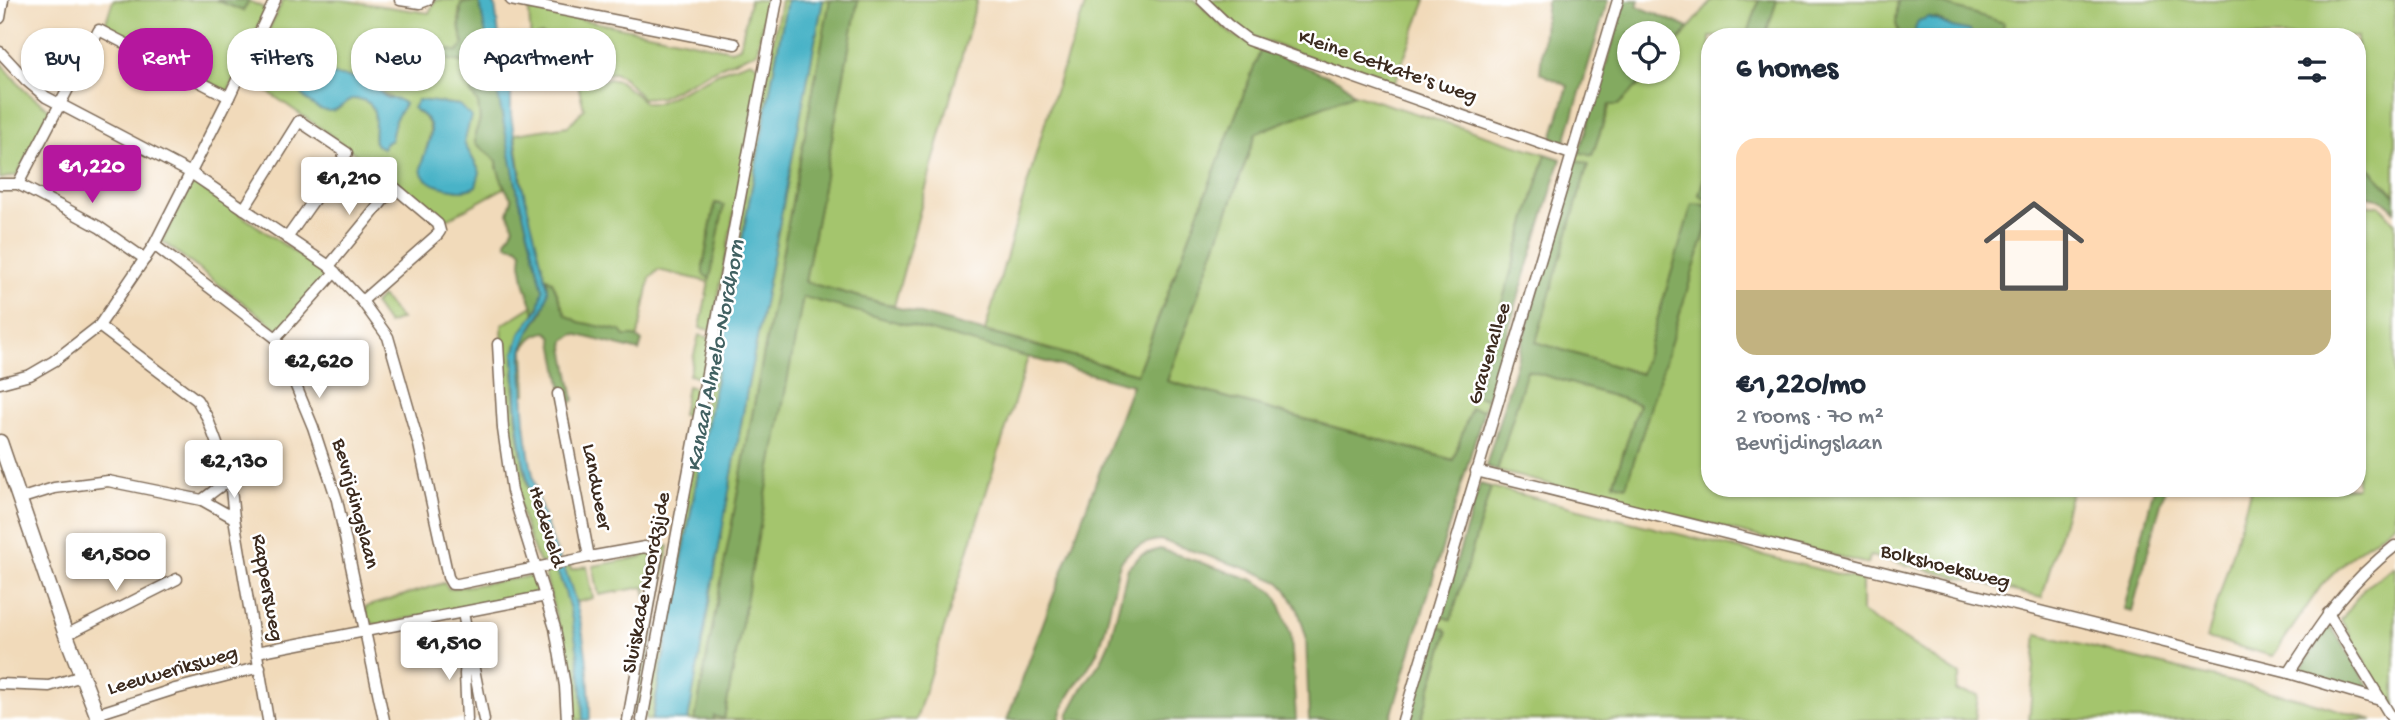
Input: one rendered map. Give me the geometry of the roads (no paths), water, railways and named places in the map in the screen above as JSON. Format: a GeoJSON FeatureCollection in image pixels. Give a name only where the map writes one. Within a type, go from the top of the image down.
{"type":"FeatureCollection","features":[{"type":"Feature","properties":{"kind":"street"},"geometry":{"type":"LineString","coordinates":[[0,18],[3,0]]}},
{"type":"Feature","properties":{"kind":"street"},"geometry":{"type":"LineString","coordinates":[[400,0],[420,3],[428,0]]}},
{"type":"Feature","properties":{"kind":"street"},"geometry":{"type":"LineString","coordinates":[[511,0],[735,44]]}},
{"type":"Feature","properties":{"kind":"street","name":"Sluiskade Noordzijde"},"geometry":{"type":"LineString","coordinates":[[642,720],[777,0]]}},
{"type":"Feature","properties":{"kind":"street","name":"Kleine Getkate's weg"},"geometry":{"type":"LineString","coordinates":[[1202,0],[1248,40],[1572,154]]}},
{"type":"Feature","properties":{"kind":"street","name":"Gravenallee"},"geometry":{"type":"LineString","coordinates":[[1403,720],[1618,0]]}},
{"type":"Feature","properties":{"kind":"street"},"geometry":{"type":"LineString","coordinates":[[0,383],[30,375],[54,361],[99,326],[153,245],[229,97],[272,1]]}},
{"type":"Feature","properties":{"kind":"street"},"geometry":{"type":"LineString","coordinates":[[18,184],[99,30],[229,97]]}},
{"type":"Feature","properties":{"kind":"street"},"geometry":{"type":"LineString","coordinates":[[0,52],[27,81],[60,105],[191,173],[288,238],[332,269],[362,301],[387,337],[419,445],[448,577],[452,584],[589,557]]}},
{"type":"Feature","properties":{"kind":"street"},"geometry":{"type":"LineString","coordinates":[[244,209],[299,121],[347,153],[288,238]]}},
{"type":"Feature","properties":{"kind":"street"},"geometry":{"type":"LineString","coordinates":[[0,184],[18,184],[99,227],[145,259]]}},
{"type":"Feature","properties":{"kind":"street"},"geometry":{"type":"LineString","coordinates":[[153,245],[276,338],[394,187],[440,227],[438,234],[362,301]]}},
{"type":"Feature","properties":{"kind":"street"},"geometry":{"type":"LineString","coordinates":[[99,326],[197,400],[207,417],[230,479],[234,518]]}},
{"type":"Feature","properties":{"kind":"street","name":"Bevrijdingslaan"},"geometry":{"type":"LineString","coordinates":[[276,338],[313,427],[337,500],[366,630]]}},
{"type":"Feature","properties":{"kind":"street","name":"Hedeveld"},"geometry":{"type":"LineString","coordinates":[[498,344],[503,429],[512,491],[555,628],[565,687],[567,720]]}},
{"type":"Feature","properties":{"kind":"street","name":"Landweer"},"geometry":{"type":"LineString","coordinates":[[558,394],[589,557],[645,547],[655,551],[657,555],[628,720]]}},
{"type":"Feature","properties":{"kind":"street"},"geometry":{"type":"LineString","coordinates":[[0,442],[66,635],[98,717]]}},
{"type":"Feature","properties":{"kind":"street","name":"Bolkshoeksweg"},"geometry":{"type":"LineString","coordinates":[[1476,471],[2289,673],[2380,700]]}},
{"type":"Feature","properties":{"kind":"street"},"geometry":{"type":"LineString","coordinates":[[202,500],[230,479]]}},
{"type":"Feature","properties":{"kind":"street","name":"Rappersweg"},"geometry":{"type":"LineString","coordinates":[[19,499],[54,488],[108,481],[202,500],[234,518],[268,720]]}},
{"type":"Feature","properties":{"kind":"street"},"geometry":{"type":"LineString","coordinates":[[2289,673],[2328,613],[2363,572],[2395,546]]}},
{"type":"Feature","properties":{"kind":"street"},"geometry":{"type":"LineString","coordinates":[[66,635],[177,579]]}},
{"type":"Feature","properties":{"kind":"street"},"geometry":{"type":"LineString","coordinates":[[257,652],[546,596]]}},
{"type":"Feature","properties":{"kind":"street"},"geometry":{"type":"LineString","coordinates":[[463,613],[484,720]]}},
{"type":"Feature","properties":{"kind":"street"},"geometry":{"type":"LineString","coordinates":[[2328,613],[2393,720]]}},
{"type":"Feature","properties":{"kind":"street"},"geometry":{"type":"LineString","coordinates":[[366,630],[384,720]]}},
{"type":"Feature","properties":{"kind":"street"},"geometry":{"type":"LineString","coordinates":[[467,720],[465,674],[468,645]]}},
{"type":"Feature","properties":{"kind":"street","name":"Leeuweriksweg"},"geometry":{"type":"LineString","coordinates":[[98,717],[175,689],[260,667]]}},
{"type":"Feature","properties":{"kind":"street"},"geometry":{"type":"LineString","coordinates":[[0,684],[49,686],[82,676]]}},
{"type":"Feature","properties":{"kind":"water"},"geometry":{"type":"Polygon","coordinates":[[[479,0],[489,0],[495,5],[498,28],[485,28],[479,0]]]}},
{"type":"Feature","properties":{"kind":"water"},"geometry":{"type":"Polygon","coordinates":[[[787,0],[823,0],[748,385],[688,720],[652,720],[787,0]]]}},
{"type":"Feature","properties":{"kind":"water"},"geometry":{"type":"Polygon","coordinates":[[[1929,17],[1956,28],[1915,28],[1918,21],[1929,17]]]}},
{"type":"Feature","properties":{"kind":"water"},"geometry":{"type":"Polygon","coordinates":[[[337,76],[351,77],[351,91],[379,91],[387,98],[405,104],[395,120],[391,140],[385,143],[383,148],[375,144],[375,114],[369,103],[351,99],[330,111],[317,108],[300,91],[337,91],[337,76]]]}},
{"type":"Feature","properties":{"kind":"water"},"geometry":{"type":"Polygon","coordinates":[[[497,91],[510,91],[511,94],[511,115],[521,181],[548,289],[541,312],[525,339],[522,366],[526,430],[533,474],[544,518],[560,560],[552,561],[536,519],[517,415],[514,354],[520,334],[539,308],[543,289],[518,194],[497,91]]]}},
{"type":"Feature","properties":{"kind":"water"},"geometry":{"type":"Polygon","coordinates":[[[418,100],[459,105],[471,116],[464,143],[480,172],[476,186],[464,190],[452,189],[424,177],[422,162],[431,128],[426,118],[413,108],[418,100]]]}},
{"type":"Feature","properties":{"kind":"water"},"geometry":{"type":"Polygon","coordinates":[[[564,568],[576,604],[584,642],[590,720],[583,720],[579,665],[572,622],[556,570],[564,568]]]}},
{"type":"Feature","properties":{"kind":"water label","name":"Kanaal Almelo-Nordhorn"},"geometry":{"type":"Point","coordinates":[717,356]}}]}
